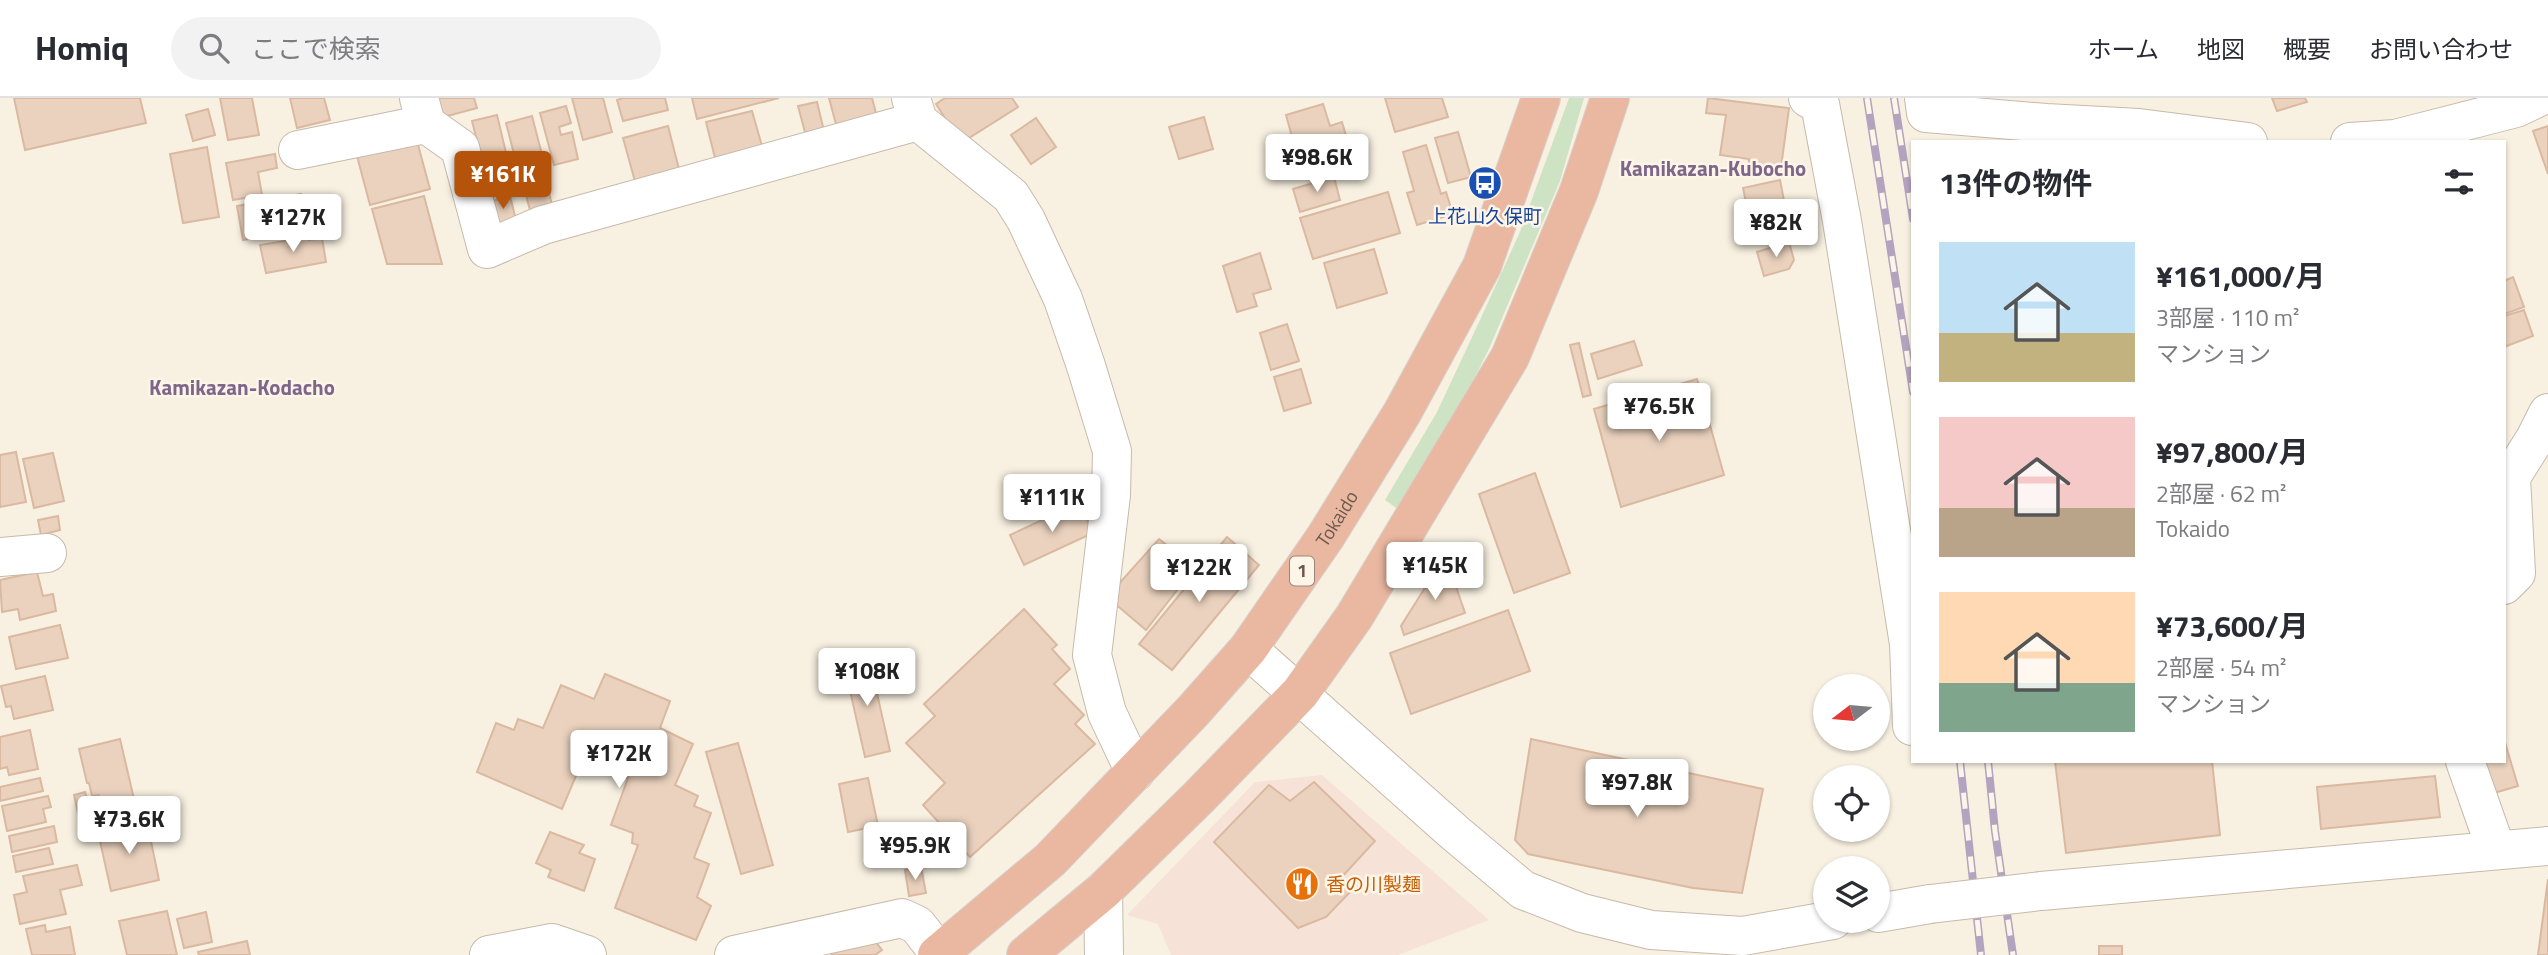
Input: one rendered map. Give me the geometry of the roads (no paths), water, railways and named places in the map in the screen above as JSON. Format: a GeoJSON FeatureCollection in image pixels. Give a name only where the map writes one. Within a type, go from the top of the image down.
{"type":"FeatureCollection","features":[{"type":"Feature","properties":{"kind":"highway","name":"Tokaido"},"geometry":{"type":"LineString","coordinates":[[938,954],[1050,860],[1248,649],[1326,536],[1402,413],[1482,266],[1541,98]]}},
{"type":"Feature","properties":{"kind":"highway"},"geometry":{"type":"LineString","coordinates":[[1026,955],[1103,891],[1300,693],[1354,617],[1510,357],[1579,191],[1610,98]]}},
{"type":"Feature","properties":{"kind":"street"},"geometry":{"type":"LineString","coordinates":[[1808,98],[1820,104],[1842,221],[1909,644],[1911,699]]}},
{"type":"Feature","properties":{"kind":"street"},"geometry":{"type":"LineString","coordinates":[[2380,140],[2395,139],[2516,108],[2536,98]]}},
{"type":"Feature","properties":{"kind":"street"},"geometry":{"type":"LineString","coordinates":[[298,150],[423,111],[460,148],[487,248],[543,225],[915,110],[1011,196],[1026,220],[1063,299],[1112,451],[1110,508],[1092,655],[1107,713],[1135,772]]}},
{"type":"Feature","properties":{"kind":"street"},"geometry":{"type":"LineString","coordinates":[[1927,117],[2218,140]]}},
{"type":"Feature","properties":{"kind":"street"},"geometry":{"type":"LineString","coordinates":[[2506,583],[2516,573],[2511,477],[2548,413]]}},
{"type":"Feature","properties":{"kind":"street"},"geometry":{"type":"LineString","coordinates":[[0,557],[47,553]]}},
{"type":"Feature","properties":{"kind":"street"},"geometry":{"type":"LineString","coordinates":[[1248,649],[1523,890],[1582,913],[1651,930],[1744,945],[1813,926]]}},
{"type":"Feature","properties":{"kind":"street"},"geometry":{"type":"LineString","coordinates":[[2466,763],[2496,849]]}},
{"type":"Feature","properties":{"kind":"street"},"geometry":{"type":"LineString","coordinates":[[1890,911],[2041,891],[2548,846]]}},
{"type":"Feature","properties":{"kind":"street"},"geometry":{"type":"LineString","coordinates":[[1103,891],[1104,955]]}},
{"type":"Feature","properties":{"kind":"street"},"geometry":{"type":"LineString","coordinates":[[734,955],[902,918],[917,925],[938,954]]}},
{"type":"Feature","properties":{"kind":"street"},"geometry":{"type":"LineString","coordinates":[[489,955],[552,943],[587,955]]}},
{"type":"Feature","properties":{"kind":"railway"},"geometry":{"type":"LineString","coordinates":[[1867,98],[1911,379]]}},
{"type":"Feature","properties":{"kind":"railway"},"geometry":{"type":"LineString","coordinates":[[1894,98],[1911,206]]}},
{"type":"Feature","properties":{"kind":"railway"},"geometry":{"type":"LineString","coordinates":[[1960,763],[1981,955]]}},
{"type":"Feature","properties":{"kind":"railway"},"geometry":{"type":"LineString","coordinates":[[1988,763],[2013,955]]}},
{"type":"Feature","properties":{"kind":"place","name":"上花山久保町"},"geometry":{"type":"Point","coordinates":[1485,183]}},
{"type":"Feature","properties":{"kind":"place","name":"香の川製麺"},"geometry":{"type":"Point","coordinates":[1302,884]}},
{"type":"Feature","properties":{"kind":"district","name":"Kamikazan-Kubocho"},"geometry":{"type":"Point","coordinates":[1713,169]}},
{"type":"Feature","properties":{"kind":"district","name":"Kamikazan-Kodacho"},"geometry":{"type":"Point","coordinates":[242,388]}}]}
